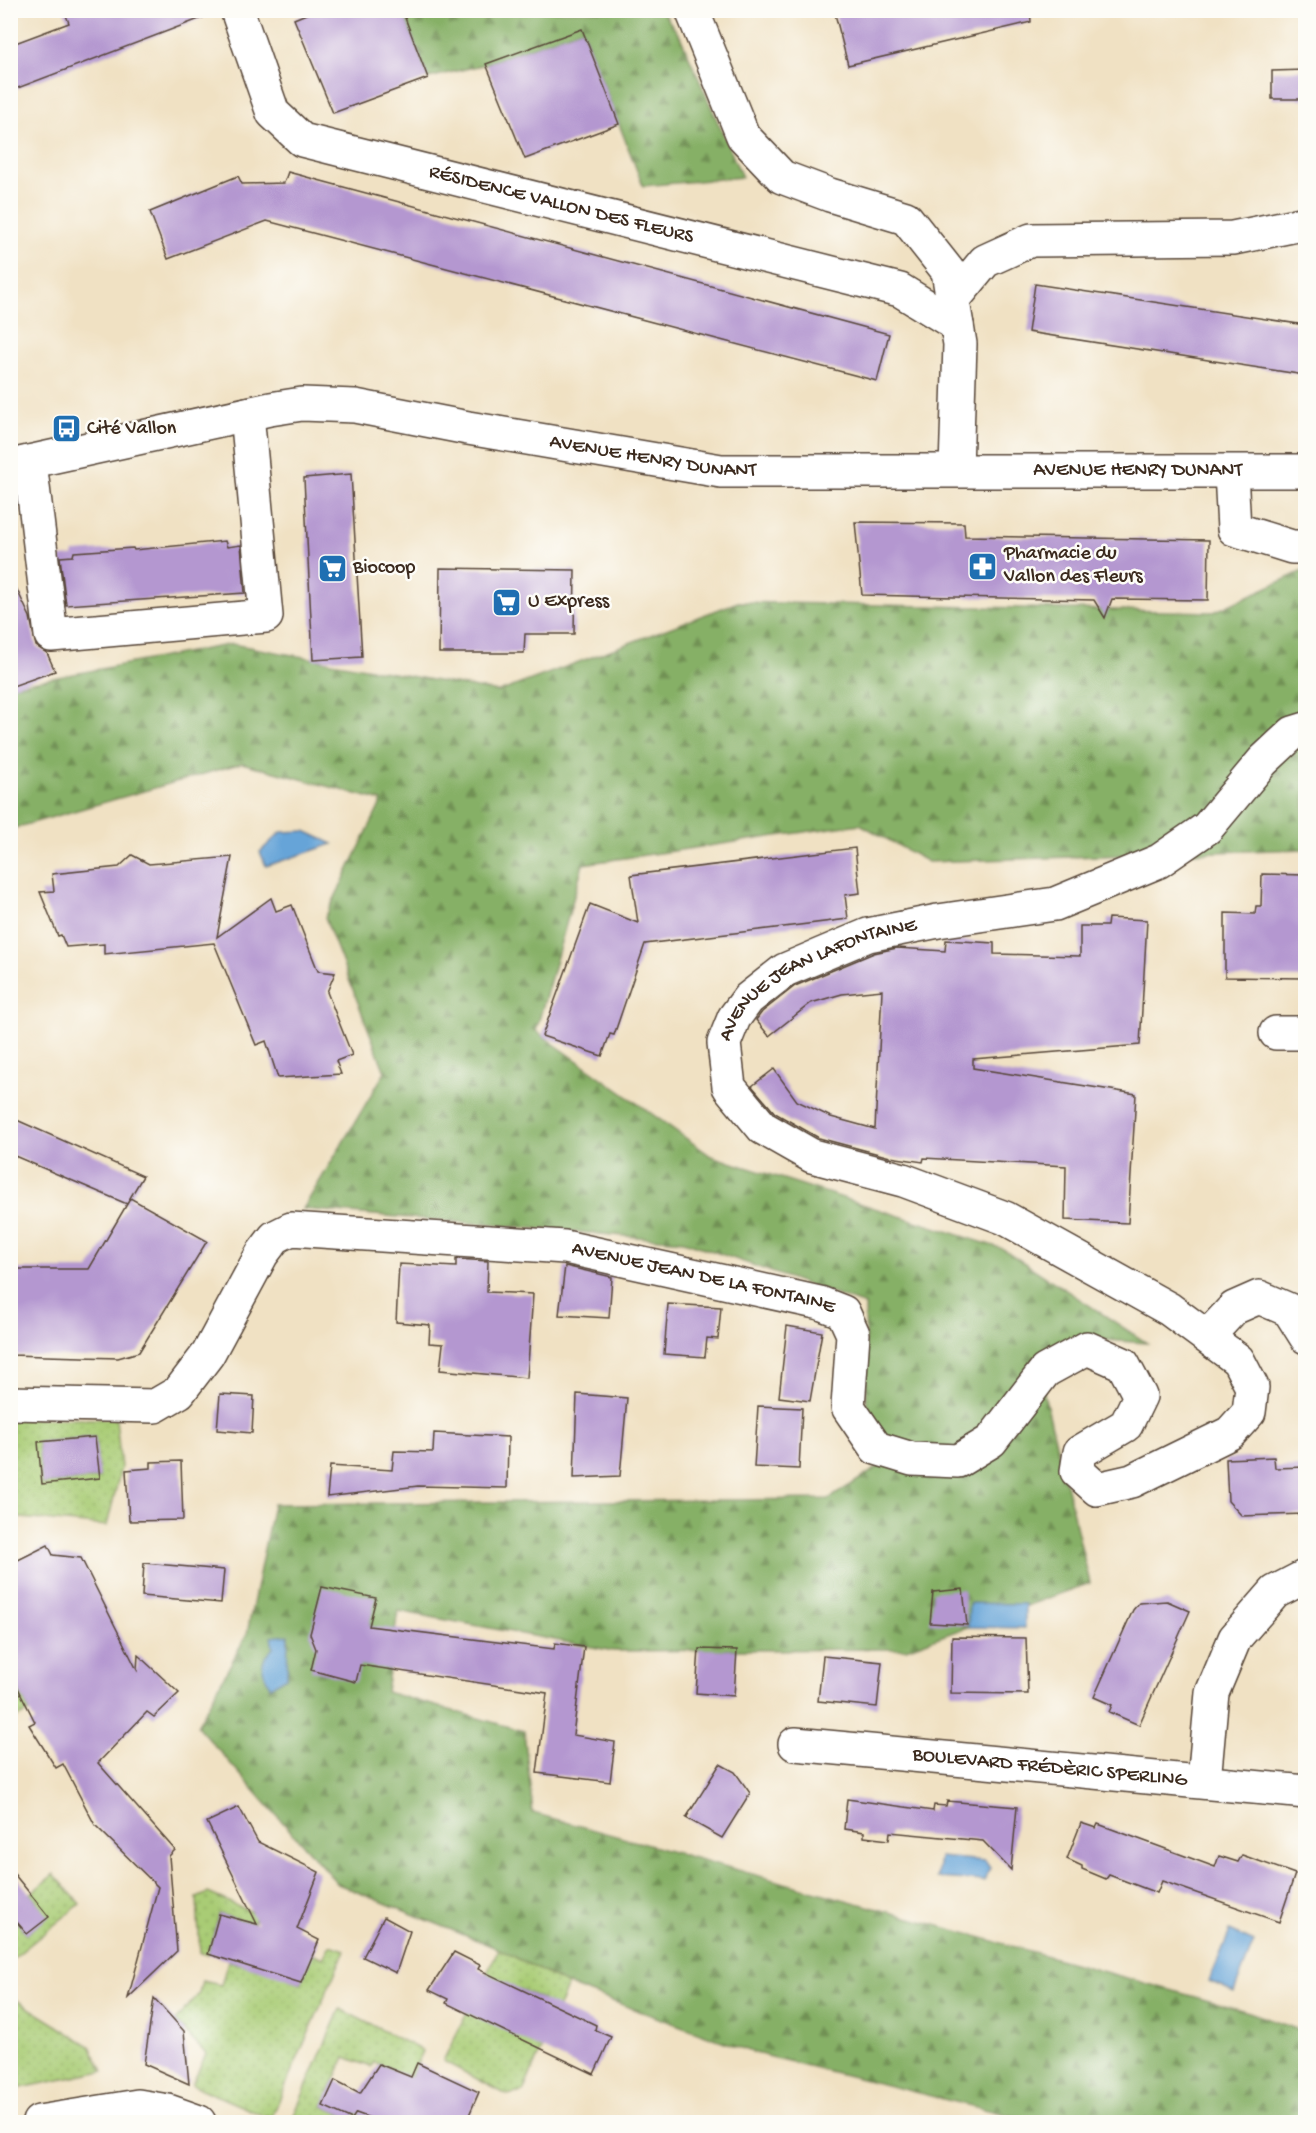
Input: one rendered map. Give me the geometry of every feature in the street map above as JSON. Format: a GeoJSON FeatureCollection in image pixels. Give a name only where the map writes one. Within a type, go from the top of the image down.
{"type":"FeatureCollection","features":[{"type":"Feature","properties":{"kind":"street","name":"RÉSIDENCE VALLON DES FLEURS"},"geometry":{"type":"LineString","coordinates":[[237,10],[273,113],[302,140],[900,290],[955,312]]}},
{"type":"Feature","properties":{"kind":"street"},"geometry":{"type":"LineString","coordinates":[[692,10],[743,136],[782,177],[830,195],[906,218],[948,271],[960,344],[956,469]]}},
{"type":"Feature","properties":{"kind":"street"},"geometry":{"type":"LineString","coordinates":[[955,312],[985,261],[1030,240],[1233,238],[1305,223]]}},
{"type":"Feature","properties":{"kind":"street","name":"AVENUE HENRY DUNANT"},"geometry":{"type":"LineString","coordinates":[[20,464],[247,414],[303,404],[355,406],[468,428],[721,471],[956,469],[1305,471]]}},
{"type":"Feature","properties":{"kind":"street"},"geometry":{"type":"LineString","coordinates":[[20,464],[51,635],[266,616],[247,414]]}},
{"type":"Feature","properties":{"kind":"street"},"geometry":{"type":"LineString","coordinates":[[1231,472],[1234,529],[1292,547],[1305,547]]}},
{"type":"Feature","properties":{"kind":"street","name":"AVENUE JEAN LAFONTAINE"},"geometry":{"type":"LineString","coordinates":[[1208,1336],[1169,1309],[1005,1218],[903,1180],[812,1156],[763,1128],[729,1087],[724,1043],[734,1017],[748,999],[785,970],[868,935],[938,921],[1055,904],[1160,861],[1208,828],[1263,761],[1293,733],[1305,729]]}},
{"type":"Feature","properties":{"kind":"street","name":"AVENUE JEAN DE LA FONTAINE"},"geometry":{"type":"LineString","coordinates":[[10,1403],[155,1406],[179,1392],[208,1354],[262,1254],[275,1237],[291,1229],[565,1247],[820,1303],[843,1312],[853,1334],[848,1407],[876,1448],[912,1459],[958,1461],[991,1441],[1045,1371],[1087,1348],[1123,1364],[1140,1396],[1126,1425],[1080,1452],[1077,1471],[1097,1489],[1132,1481],[1230,1433],[1249,1412],[1252,1387],[1238,1360],[1208,1336]]}},
{"type":"Feature","properties":{"kind":"street"},"geometry":{"type":"LineString","coordinates":[[1208,1336],[1234,1308],[1259,1297],[1289,1310],[1305,1337]]}},
{"type":"Feature","properties":{"kind":"street"},"geometry":{"type":"LineString","coordinates":[[1204,1781],[1212,1693],[1235,1638],[1275,1592],[1305,1576]]}},
{"type":"Feature","properties":{"kind":"street","name":"BOULEVARD FRÉDÈRIC SPERLING"},"geometry":{"type":"LineString","coordinates":[[795,1744],[1305,1792]]}},
{"type":"Feature","properties":{"kind":"street"},"geometry":{"type":"LineString","coordinates":[[39,2122],[138,2106],[168,2111],[200,2122]]}},
{"type":"Feature","properties":{"kind":"green space"},"geometry":{"type":"Polygon","coordinates":[[[402,11],[662,11],[680,36],[742,177],[643,186],[582,29],[486,64],[428,78],[402,11]]]}},
{"type":"Feature","properties":{"kind":"green space"},"geometry":{"type":"Polygon","coordinates":[[[1305,570],[1305,849],[928,862],[860,824],[583,864],[536,1031],[711,1156],[1003,1249],[1147,1343],[1092,1339],[1037,1365],[1090,1583],[906,1649],[614,1651],[398,1611],[386,1692],[524,1731],[533,1813],[1249,2012],[1305,2032],[1305,2122],[1037,2122],[755,2053],[568,1985],[499,1949],[338,1884],[197,1726],[247,1634],[273,1504],[829,1499],[900,1453],[867,1423],[865,1305],[684,1241],[303,1209],[385,1072],[325,918],[382,801],[242,763],[11,829],[10,686],[232,644],[499,692],[738,602],[1214,612],[1305,570]]]}},
{"type":"Feature","properties":{"kind":"green space"},"geometry":{"type":"Polygon","coordinates":[[[10,1419],[116,1419],[121,1468],[107,1526],[11,1517],[10,1419]],[[95,1437],[38,1442],[42,1484],[99,1478],[95,1437]]]}},
{"type":"Feature","properties":{"kind":"green space"},"geometry":{"type":"Polygon","coordinates":[[[10,1674],[30,1712],[11,1720],[10,1720],[10,1674]]]}},
{"type":"Feature","properties":{"kind":"green space"},"geometry":{"type":"Polygon","coordinates":[[[54,1874],[80,1904],[11,1960],[10,1914],[27,1934],[48,1917],[30,1894],[54,1874]]]}},
{"type":"Feature","properties":{"kind":"green space"},"geometry":{"type":"Polygon","coordinates":[[[208,1893],[256,1914],[253,1923],[219,1914],[208,1955],[200,1953],[197,1898],[208,1893]]]}},
{"type":"Feature","properties":{"kind":"green space"},"geometry":{"type":"Polygon","coordinates":[[[285,1942],[323,1958],[330,1945],[345,1950],[271,2119],[192,2085],[206,2054],[175,2021],[199,1994],[202,1981],[221,1985],[228,1961],[272,1972],[301,1983],[310,1961],[269,1945],[285,1942]]]}},
{"type":"Feature","properties":{"kind":"green space"},"geometry":{"type":"Polygon","coordinates":[[[499,1949],[568,1985],[523,2092],[507,2095],[443,2061],[499,1949]],[[519,1989],[517,1992],[527,2040],[544,2000],[519,1989]]]}},
{"type":"Feature","properties":{"kind":"green space"},"geometry":{"type":"Polygon","coordinates":[[[10,1996],[90,2046],[103,2071],[11,2090],[10,1996]]]}},
{"type":"Feature","properties":{"kind":"green space"},"geometry":{"type":"Polygon","coordinates":[[[340,2009],[423,2051],[389,2122],[291,2122],[340,2009]],[[345,2057],[323,2106],[352,2119],[356,2113],[371,2118],[393,2070],[374,2062],[371,2067],[345,2057]]]}},
{"type":"Feature","properties":{"kind":"water"},"geometry":{"type":"Polygon","coordinates":[[[305,831],[333,844],[266,866],[260,852],[281,832],[305,831]]]}},
{"type":"Feature","properties":{"kind":"water"},"geometry":{"type":"Polygon","coordinates":[[[969,1603],[1025,1604],[1025,1628],[968,1627],[969,1603]]]}},
{"type":"Feature","properties":{"kind":"water"},"geometry":{"type":"Polygon","coordinates":[[[288,1635],[287,1677],[270,1687],[262,1666],[273,1648],[271,1637],[288,1635]]]}},
{"type":"Feature","properties":{"kind":"water"},"geometry":{"type":"Polygon","coordinates":[[[940,1857],[985,1861],[990,1868],[984,1881],[937,1878],[940,1857]]]}},
{"type":"Feature","properties":{"kind":"water"},"geometry":{"type":"Polygon","coordinates":[[[1230,1931],[1254,1942],[1234,1992],[1209,1981],[1230,1931]]]}},
{"type":"Feature","properties":{"kind":"building"},"geometry":{"type":"Polygon","coordinates":[[[64,10],[215,10],[215,13],[10,91],[10,45],[69,23],[64,10]]]}},
{"type":"Feature","properties":{"kind":"building"},"geometry":{"type":"Polygon","coordinates":[[[316,10],[402,10],[428,78],[333,113],[294,19],[316,10]]]}},
{"type":"Feature","properties":{"kind":"building"},"geometry":{"type":"Polygon","coordinates":[[[834,10],[1030,10],[1031,22],[848,65],[834,10]]]}},
{"type":"Feature","properties":{"kind":"building"},"geometry":{"type":"Polygon","coordinates":[[[582,29],[619,124],[525,159],[486,64],[582,29]]]}},
{"type":"Feature","properties":{"kind":"building"},"geometry":{"type":"Polygon","coordinates":[[[1305,70],[1305,99],[1272,99],[1272,71],[1305,70]]]}},
{"type":"Feature","properties":{"kind":"building"},"geometry":{"type":"Polygon","coordinates":[[[288,172],[889,334],[877,381],[267,221],[168,259],[150,212],[238,176],[242,184],[284,183],[288,172]]]}},
{"type":"Feature","properties":{"kind":"building"},"geometry":{"type":"Polygon","coordinates":[[[1035,284],[1305,325],[1305,375],[1028,332],[1035,284]]]}},
{"type":"Feature","properties":{"kind":"building","name":"Biocoop"},"geometry":{"type":"Polygon","coordinates":[[[351,474],[362,657],[313,660],[304,478],[351,474]]]}},
{"type":"Feature","properties":{"kind":"building"},"geometry":{"type":"Polygon","coordinates":[[[855,522],[964,523],[965,536],[1209,540],[1208,600],[1112,599],[1105,618],[1094,600],[862,595],[855,522]]]}},
{"type":"Feature","properties":{"kind":"building"},"geometry":{"type":"Polygon","coordinates":[[[225,541],[227,547],[241,545],[245,593],[66,605],[60,557],[73,556],[74,552],[133,548],[134,550],[225,541]]]}},
{"type":"Feature","properties":{"kind":"building","name":"U Express"},"geometry":{"type":"Polygon","coordinates":[[[440,568],[575,570],[574,634],[525,634],[524,653],[439,653],[440,568]]]}},
{"type":"Feature","properties":{"kind":"building"},"geometry":{"type":"Polygon","coordinates":[[[10,575],[30,617],[36,646],[47,653],[55,671],[10,687],[10,575]]]}},
{"type":"Feature","properties":{"kind":"building"},"geometry":{"type":"Polygon","coordinates":[[[855,848],[860,893],[845,895],[848,919],[645,944],[614,1035],[610,1034],[602,1056],[542,1036],[590,904],[638,923],[631,875],[855,848]]]}},
{"type":"Feature","properties":{"kind":"building"},"geometry":{"type":"Polygon","coordinates":[[[132,855],[149,864],[232,857],[217,937],[271,898],[276,911],[292,905],[318,971],[335,973],[327,992],[352,1055],[336,1061],[341,1074],[278,1078],[266,1041],[256,1045],[214,943],[104,954],[104,944],[66,947],[61,935],[58,936],[40,892],[54,891],[52,874],[119,867],[132,855]]]}},
{"type":"Feature","properties":{"kind":"building"},"geometry":{"type":"Polygon","coordinates":[[[1262,874],[1305,875],[1305,978],[1225,977],[1225,913],[1255,914],[1256,906],[1261,906],[1262,874]]]}},
{"type":"Feature","properties":{"kind":"building"},"geometry":{"type":"Polygon","coordinates":[[[1108,918],[1147,920],[1140,1045],[973,1059],[973,1068],[1136,1094],[1128,1223],[1065,1220],[1066,1166],[924,1158],[923,1162],[890,1157],[819,1138],[775,1113],[752,1086],[774,1069],[797,1101],[831,1117],[875,1129],[882,990],[842,994],[811,1003],[769,1036],[756,1020],[762,1012],[795,986],[874,953],[897,948],[945,951],[946,940],[994,943],[994,954],[1080,956],[1080,926],[1107,926],[1108,918]]]}},
{"type":"Feature","properties":{"kind":"building"},"geometry":{"type":"Polygon","coordinates":[[[10,1117],[143,1176],[130,1198],[207,1241],[139,1352],[118,1358],[10,1355],[10,1269],[89,1269],[130,1199],[127,1204],[10,1154],[10,1117]]]}},
{"type":"Feature","properties":{"kind":"building"},"geometry":{"type":"Polygon","coordinates":[[[456,1259],[488,1261],[487,1292],[533,1294],[527,1378],[440,1370],[443,1344],[429,1343],[430,1325],[396,1322],[399,1264],[456,1267],[456,1259]]]}},
{"type":"Feature","properties":{"kind":"building"},"geometry":{"type":"Polygon","coordinates":[[[565,1266],[612,1277],[609,1318],[559,1315],[565,1266]]]}},
{"type":"Feature","properties":{"kind":"building"},"geometry":{"type":"Polygon","coordinates":[[[668,1304],[721,1307],[718,1339],[707,1338],[705,1357],[664,1354],[668,1304]]]}},
{"type":"Feature","properties":{"kind":"building"},"geometry":{"type":"Polygon","coordinates":[[[787,1326],[822,1332],[810,1401],[779,1397],[787,1326]]]}},
{"type":"Feature","properties":{"kind":"building"},"geometry":{"type":"Polygon","coordinates":[[[220,1394],[254,1396],[252,1433],[217,1430],[220,1394]]]}},
{"type":"Feature","properties":{"kind":"building"},"geometry":{"type":"Polygon","coordinates":[[[577,1394],[627,1398],[620,1476],[574,1478],[577,1394]]]}},
{"type":"Feature","properties":{"kind":"building"},"geometry":{"type":"Polygon","coordinates":[[[758,1406],[802,1408],[799,1469],[754,1467],[758,1406]]]}},
{"type":"Feature","properties":{"kind":"building"},"geometry":{"type":"Polygon","coordinates":[[[434,1433],[508,1437],[507,1488],[418,1486],[327,1497],[330,1466],[392,1470],[394,1451],[433,1452],[434,1433]]]}},
{"type":"Feature","properties":{"kind":"building"},"geometry":{"type":"Polygon","coordinates":[[[95,1437],[100,1478],[42,1484],[38,1442],[95,1437]]]}},
{"type":"Feature","properties":{"kind":"building"},"geometry":{"type":"Polygon","coordinates":[[[1274,1457],[1275,1468],[1305,1467],[1305,1514],[1242,1516],[1228,1501],[1226,1459],[1274,1457]]]}},
{"type":"Feature","properties":{"kind":"building"},"geometry":{"type":"Polygon","coordinates":[[[181,1461],[183,1520],[129,1521],[126,1470],[151,1468],[151,1462],[181,1461]]]}},
{"type":"Feature","properties":{"kind":"building"},"geometry":{"type":"Polygon","coordinates":[[[48,1545],[53,1555],[81,1558],[137,1670],[138,1655],[179,1693],[154,1717],[147,1712],[98,1763],[175,1850],[169,1856],[177,1951],[128,1998],[158,1887],[95,1825],[63,1764],[56,1768],[29,1725],[35,1722],[10,1672],[10,1564],[48,1545]]]}},
{"type":"Feature","properties":{"kind":"building"},"geometry":{"type":"Polygon","coordinates":[[[144,1563],[224,1570],[221,1603],[142,1596],[144,1563]]]}},
{"type":"Feature","properties":{"kind":"building"},"geometry":{"type":"Polygon","coordinates":[[[322,1587],[376,1598],[369,1626],[554,1649],[555,1643],[584,1647],[573,1735],[615,1742],[610,1782],[537,1773],[547,1693],[360,1665],[356,1682],[311,1670],[316,1649],[310,1634],[322,1587]]]}},
{"type":"Feature","properties":{"kind":"building"},"geometry":{"type":"Polygon","coordinates":[[[963,1589],[967,1625],[930,1623],[933,1592],[963,1589]]]}},
{"type":"Feature","properties":{"kind":"building"},"geometry":{"type":"Polygon","coordinates":[[[1167,1601],[1190,1611],[1139,1725],[1109,1712],[1112,1705],[1094,1697],[1133,1610],[1139,1603],[1167,1601]]]}},
{"type":"Feature","properties":{"kind":"building"},"geometry":{"type":"Polygon","coordinates":[[[952,1637],[1026,1638],[1028,1694],[951,1693],[952,1637]]]}},
{"type":"Feature","properties":{"kind":"building"},"geometry":{"type":"Polygon","coordinates":[[[699,1649],[737,1650],[734,1696],[696,1693],[699,1649]]]}},
{"type":"Feature","properties":{"kind":"building"},"geometry":{"type":"Polygon","coordinates":[[[823,1656],[882,1662],[877,1707],[818,1701],[823,1656]]]}},
{"type":"Feature","properties":{"kind":"building"},"geometry":{"type":"Polygon","coordinates":[[[720,1764],[735,1772],[750,1793],[722,1838],[686,1818],[720,1764]]]}},
{"type":"Feature","properties":{"kind":"building"},"geometry":{"type":"Polygon","coordinates":[[[847,1799],[933,1811],[934,1805],[946,1806],[947,1801],[1017,1807],[1011,1870],[983,1841],[890,1832],[889,1840],[864,1837],[864,1832],[844,1829],[847,1799]]]}},
{"type":"Feature","properties":{"kind":"building"},"geometry":{"type":"Polygon","coordinates":[[[239,1807],[258,1842],[319,1872],[297,1929],[319,1940],[301,1983],[208,1954],[219,1914],[257,1924],[207,1822],[239,1807]]]}},
{"type":"Feature","properties":{"kind":"building"},"geometry":{"type":"Polygon","coordinates":[[[1081,1823],[1096,1828],[1098,1824],[1215,1867],[1219,1856],[1238,1862],[1242,1855],[1295,1874],[1279,1922],[1162,1881],[1157,1893],[1109,1875],[1106,1879],[1082,1869],[1082,1866],[1067,1859],[1081,1823]]]}},
{"type":"Feature","properties":{"kind":"building"},"geometry":{"type":"Polygon","coordinates":[[[10,1869],[49,1917],[27,1934],[10,1914],[10,1869]]]}},
{"type":"Feature","properties":{"kind":"building"},"geometry":{"type":"Polygon","coordinates":[[[384,1917],[410,1931],[396,1973],[363,1957],[384,1917]]]}},
{"type":"Feature","properties":{"kind":"building"},"geometry":{"type":"Polygon","coordinates":[[[454,1952],[480,1965],[478,1969],[596,2025],[595,2030],[611,2037],[594,2074],[446,2003],[448,1999],[429,1990],[454,1952]]]}},
{"type":"Feature","properties":{"kind":"building"},"geometry":{"type":"Polygon","coordinates":[[[154,1998],[184,2031],[189,2084],[144,2064],[154,1998]]]}},
{"type":"Feature","properties":{"kind":"building"},"geometry":{"type":"Polygon","coordinates":[[[417,2063],[479,2092],[466,2122],[381,2122],[356,2113],[352,2119],[323,2106],[335,2080],[360,2093],[379,2064],[411,2077],[417,2063]]]}},
{"type":"Feature","properties":{"kind":"place","name":"Cité Vallon"},"geometry":{"type":"Point","coordinates":[66,429]}},
{"type":"Feature","properties":{"kind":"place","name":"Pharmacie du Vallon des Fleurs"},"geometry":{"type":"Point","coordinates":[983,566]}},
{"type":"Feature","properties":{"kind":"place","name":"Biocoop"},"geometry":{"type":"Point","coordinates":[332,568]}},
{"type":"Feature","properties":{"kind":"place","name":"U Express"},"geometry":{"type":"Point","coordinates":[507,602]}}]}
